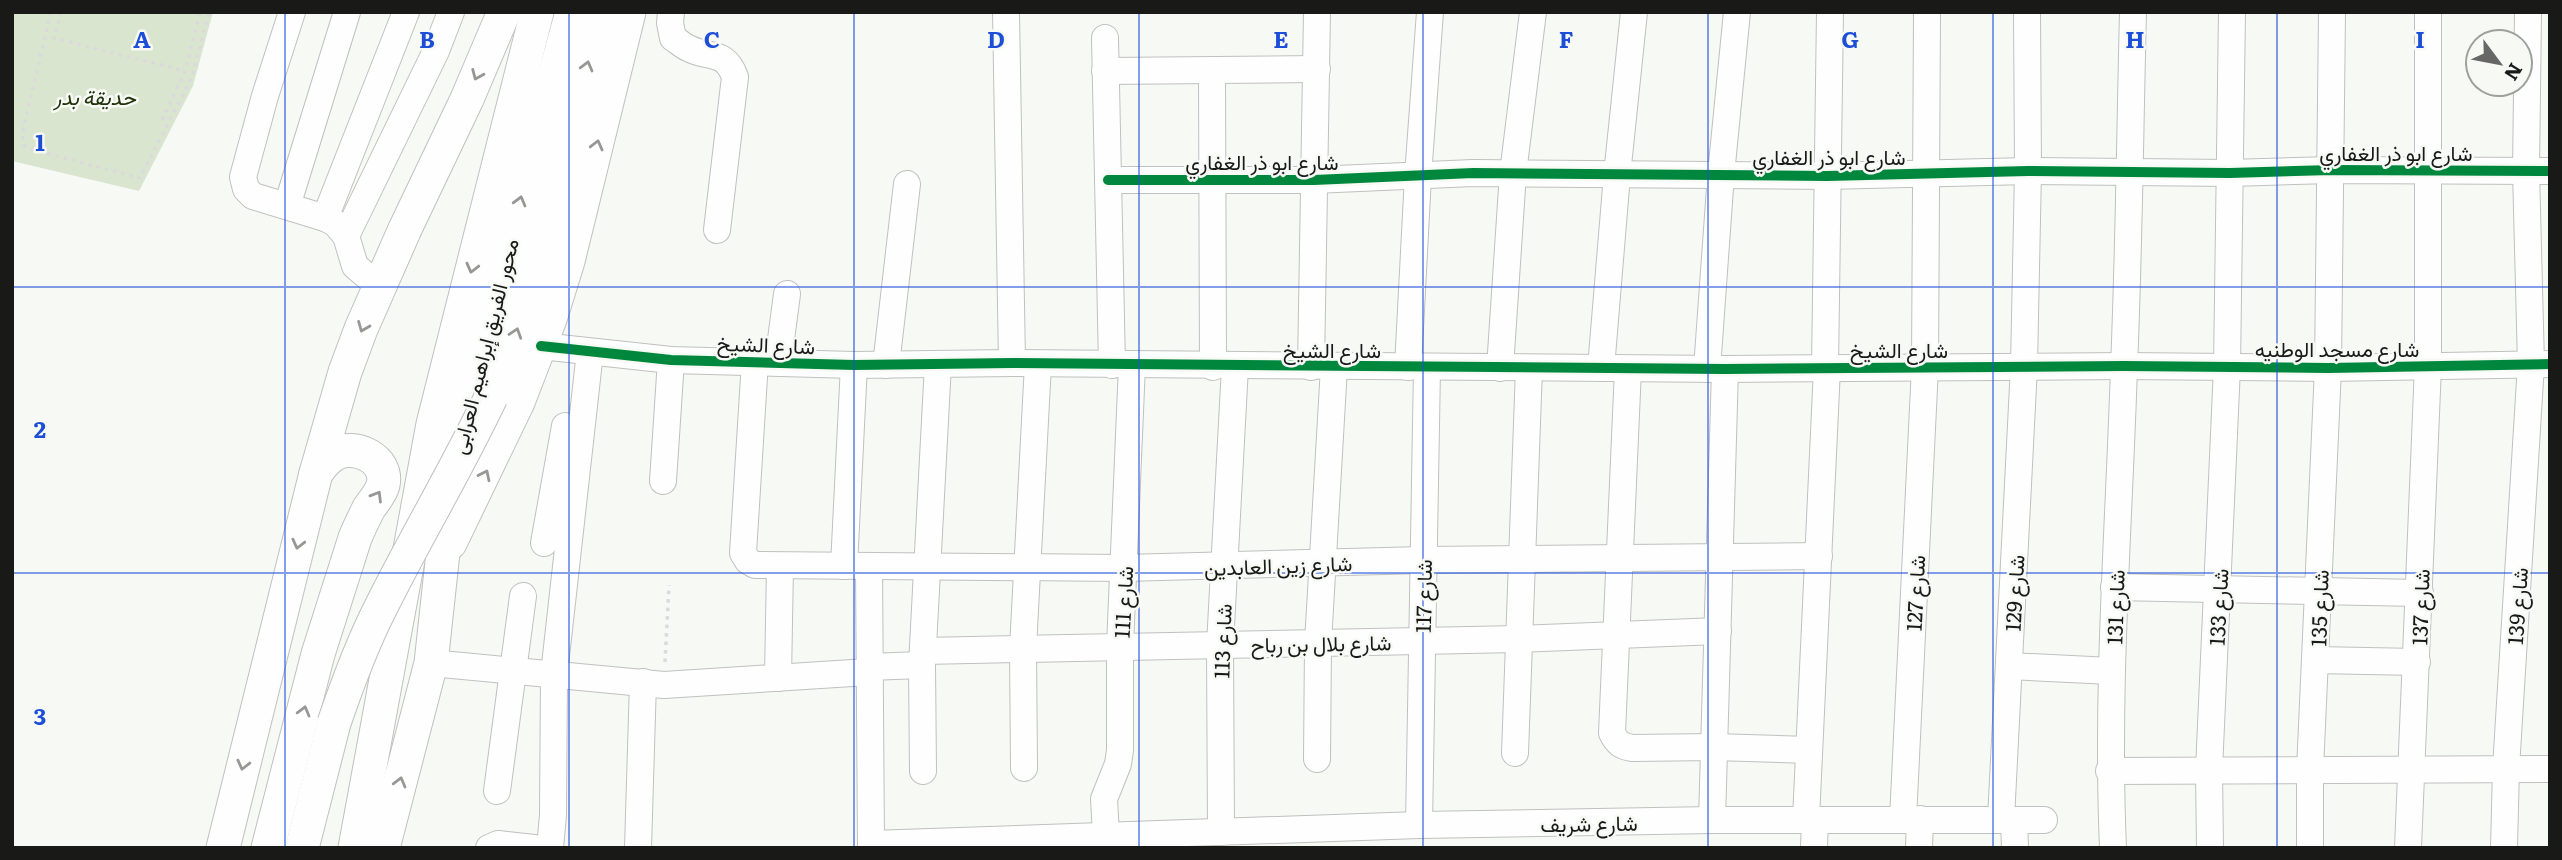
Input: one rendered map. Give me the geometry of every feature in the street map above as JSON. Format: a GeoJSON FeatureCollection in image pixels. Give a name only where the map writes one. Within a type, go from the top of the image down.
{"type":"FeatureCollection","features":[{"type":"Feature","properties":{"kind":"main road"},"geometry":{"type":"LineString","coordinates":[[223,848],[316,473],[345,372],[380,287],[504,12]]}},
{"type":"Feature","properties":{"kind":"main road","name":"محور الفريق إبراهيم العرابى"},"geometry":{"type":"LineString","coordinates":[[355,848],[433,425],[537,12]]}},
{"type":"Feature","properties":{"kind":"main road","name":"محور الفريق إبراهيم العرابى"},"geometry":{"type":"LineString","coordinates":[[383,848],[431,663],[451,479],[464,405],[572,12]]}},
{"type":"Feature","properties":{"kind":"main road"},"geometry":{"type":"LineString","coordinates":[[302,848],[334,723],[362,647],[492,397],[518,329],[601,12]]}},
{"type":"Feature","properties":{"kind":"main road"},"geometry":{"type":"LineString","coordinates":[[443,558],[495,454],[541,346],[568,261],[629,12]]}},
{"type":"Feature","properties":{"kind":"main road"},"geometry":{"type":"LineString","coordinates":[[268,848],[318,654],[355,538],[383,488],[384,481],[376,462],[369,455],[352,450],[335,454],[316,473]]}},
{"type":"Feature","properties":{"kind":"main road"},"geometry":{"type":"LineString","coordinates":[[318,654],[342,647],[355,647],[391,663]]}},
{"type":"Feature","properties":{"kind":"street"},"geometry":{"type":"LineString","coordinates":[[292,12],[243,177],[246,189],[253,196],[335,223],[345,236],[355,266],[380,287]]}},
{"type":"Feature","properties":{"kind":"street"},"geometry":{"type":"LineString","coordinates":[[287,206],[346,12]]}},
{"type":"Feature","properties":{"kind":"street"},"geometry":{"type":"LineString","coordinates":[[325,218],[406,12]]}},
{"type":"Feature","properties":{"kind":"street"},"geometry":{"type":"LineString","coordinates":[[345,236],[436,51],[451,12]]}},
{"type":"Feature","properties":{"kind":"street"},"geometry":{"type":"LineString","coordinates":[[671,12],[673,38],[687,48],[720,56],[731,65],[735,76],[716,230]]}},
{"type":"Feature","properties":{"kind":"street"},"geometry":{"type":"LineString","coordinates":[[1006,12],[1025,364],[1027,568],[1023,648],[1024,768]]}},
{"type":"Feature","properties":{"kind":"street"},"geometry":{"type":"LineString","coordinates":[[1317,12],[1314,180],[1323,367],[1323,563],[1318,643],[1317,759]]}},
{"type":"Feature","properties":{"kind":"street","name":"شارع 117"},"geometry":{"type":"LineString","coordinates":[[1419,825],[1423,560],[1418,367],[1418,176],[1430,12]]}},
{"type":"Feature","properties":{"kind":"street"},"geometry":{"type":"LineString","coordinates":[[1500,368],[1513,173],[1533,12]]}},
{"type":"Feature","properties":{"kind":"street"},"geometry":{"type":"LineString","coordinates":[[1601,368],[1634,12]]}},
{"type":"Feature","properties":{"kind":"street"},"geometry":{"type":"LineString","coordinates":[[1712,820],[1720,557],[1716,369],[1721,174],[1737,12]]}},
{"type":"Feature","properties":{"kind":"street"},"geometry":{"type":"LineString","coordinates":[[1814,848],[1810,819],[1809,750],[1826,368],[1830,12]]}},
{"type":"Feature","properties":{"kind":"street","name":"شارع 127"},"geometry":{"type":"LineString","coordinates":[[1919,848],[1911,819],[1924,367],[1927,12]]}},
{"type":"Feature","properties":{"kind":"street","name":"شارع 129"},"geometry":{"type":"LineString","coordinates":[[2015,848],[2008,819],[2009,666],[2024,366],[2028,171],[2027,12]]}},
{"type":"Feature","properties":{"kind":"street","name":"شارع 131"},"geometry":{"type":"LineString","coordinates":[[2113,848],[2109,771],[2111,671],[2124,366],[2133,12]]}},
{"type":"Feature","properties":{"kind":"street","name":"شارع 133"},"geometry":{"type":"LineString","coordinates":[[2210,848],[2209,771],[2227,367],[2232,12]]}},
{"type":"Feature","properties":{"kind":"street","name":"شارع 135"},"geometry":{"type":"LineString","coordinates":[[2310,848],[2310,770],[2328,368],[2332,12]]}},
{"type":"Feature","properties":{"kind":"street","name":"شارع 137"},"geometry":{"type":"LineString","coordinates":[[2408,848],[2428,366],[2428,12]]}},
{"type":"Feature","properties":{"kind":"street","name":"شارع 139"},"geometry":{"type":"LineString","coordinates":[[2504,848],[2506,768],[2540,364],[2538,171],[2528,12]]}},
{"type":"Feature","properties":{"kind":"street","name":"شارع 111"},"geometry":{"type":"LineString","coordinates":[[1105,38],[1108,180],[1122,365],[1124,568],[1120,646],[1120,750],[1118,764],[1104,799],[1106,835]]}},
{"type":"Feature","properties":{"kind":"street"},"geometry":{"type":"LineString","coordinates":[[1105,71],[1317,69]]}},
{"type":"Feature","properties":{"kind":"street","name":"شارع 113"},"geometry":{"type":"LineString","coordinates":[[1212,71],[1213,179],[1224,367],[1225,566],[1220,645],[1221,832]]}},
{"type":"Feature","properties":{"kind":"street","name":"شارع ابو ذر الغفاري"},"geometry":{"type":"LineString","coordinates":[[1108,180],[1314,180],[1513,173],[1827,176],[2028,171],[2538,171]]}},
{"type":"Feature","properties":{"kind":"street"},"geometry":{"type":"LineString","coordinates":[[886,365],[907,184]]}},
{"type":"Feature","properties":{"kind":"street"},"geometry":{"type":"LineString","coordinates":[[766,362],[787,294]]}},
{"type":"Feature","properties":{"kind":"street","name":"شارع الشيخ"},"geometry":{"type":"LineString","coordinates":[[541,346],[671,360],[854,365],[1628,369],[2124,366]]}},
{"type":"Feature","properties":{"kind":"street"},"geometry":{"type":"LineString","coordinates":[[544,543],[566,475],[590,352]]}},
{"type":"Feature","properties":{"kind":"street"},"geometry":{"type":"LineString","coordinates":[[663,481],[671,360]]}},
{"type":"Feature","properties":{"kind":"street","name":"شارع زين العابدين"},"geometry":{"type":"LineString","coordinates":[[766,362],[743,553],[748,561],[755,565],[1124,568],[1423,560],[1819,556]]}},
{"type":"Feature","properties":{"kind":"street"},"geometry":{"type":"LineString","coordinates":[[923,771],[923,658],[938,364]]}},
{"type":"Feature","properties":{"kind":"street","name":"شارع مسجد الوطنيه"},"geometry":{"type":"LineString","coordinates":[[2124,366],[2328,368],[2540,364]]}},
{"type":"Feature","properties":{"kind":"street"},"geometry":{"type":"LineString","coordinates":[[854,365],[857,566],[868,669],[871,846]]}},
{"type":"Feature","properties":{"kind":"street"},"geometry":{"type":"LineString","coordinates":[[1515,753],[1529,368]]}},
{"type":"Feature","properties":{"kind":"street"},"geometry":{"type":"LineString","coordinates":[[1628,369],[1612,733],[1616,741],[1632,748],[1809,750]]}},
{"type":"Feature","properties":{"kind":"street"},"geometry":{"type":"LineString","coordinates":[[550,848],[553,815],[554,674],[566,475],[565,426]]}},
{"type":"Feature","properties":{"kind":"street"},"geometry":{"type":"LineString","coordinates":[[778,677],[780,566]]}},
{"type":"Feature","properties":{"kind":"street"},"geometry":{"type":"LineString","coordinates":[[2114,587],[2420,593]]}},
{"type":"Feature","properties":{"kind":"street"},"geometry":{"type":"LineString","coordinates":[[498,791],[523,596]]}},
{"type":"Feature","properties":{"kind":"street","name":"شارع بلال بن رباح"},"geometry":{"type":"LineString","coordinates":[[431,663],[653,683],[778,677],[868,669],[923,658],[1023,648],[1518,639],[1718,631]]}},
{"type":"Feature","properties":{"kind":"street"},"geometry":{"type":"LineString","coordinates":[[2316,660],[2417,662]]}},
{"type":"Feature","properties":{"kind":"street"},"geometry":{"type":"LineString","coordinates":[[2009,666],[2111,671]]}},
{"type":"Feature","properties":{"kind":"street"},"geometry":{"type":"LineString","coordinates":[[638,848],[653,683]]}},
{"type":"Feature","properties":{"kind":"street"},"geometry":{"type":"LineString","coordinates":[[2109,771],[2550,769]]}},
{"type":"Feature","properties":{"kind":"street"},"geometry":{"type":"LineString","coordinates":[[2008,819],[2044,820]]}},
{"type":"Feature","properties":{"kind":"street","name":"شارع شريف"},"geometry":{"type":"LineString","coordinates":[[871,846],[1106,835],[1177,841],[1221,832],[1419,825],[2008,819]]}},
{"type":"Feature","properties":{"kind":"street"},"geometry":{"type":"LineString","coordinates":[[489,848],[498,844],[534,848]]}},
{"type":"Feature","properties":{"kind":"path"},"geometry":{"type":"LineString","coordinates":[[51,12],[22,141],[30,149],[140,178],[192,78],[209,12]]}},
{"type":"Feature","properties":{"kind":"path"},"geometry":{"type":"LineString","coordinates":[[61,12],[54,38],[185,71]]}},
{"type":"Feature","properties":{"kind":"path"},"geometry":{"type":"LineString","coordinates":[[162,120],[185,71],[200,12]]}},
{"type":"Feature","properties":{"kind":"path"},"geometry":{"type":"LineString","coordinates":[[653,683],[669,585]]}},
{"type":"Feature","properties":{"kind":"green space","name":"حديقة بدر"},"geometry":{"type":"Polygon","coordinates":[[[12,12],[213,12],[193,86],[139,191],[12,161],[12,12]]]}},
{"type":"Feature","properties":{"kind":"cycle path"},"geometry":{"type":"LineString","coordinates":[[1108,180],[1314,180],[1473,173],[1827,176],[2028,171],[2550,171]]}},
{"type":"Feature","properties":{"kind":"cycle path"},"geometry":{"type":"LineString","coordinates":[[541,346],[671,360],[854,365],[1012,363],[1725,369],[2124,366],[2328,368],[2550,364]]}}]}
